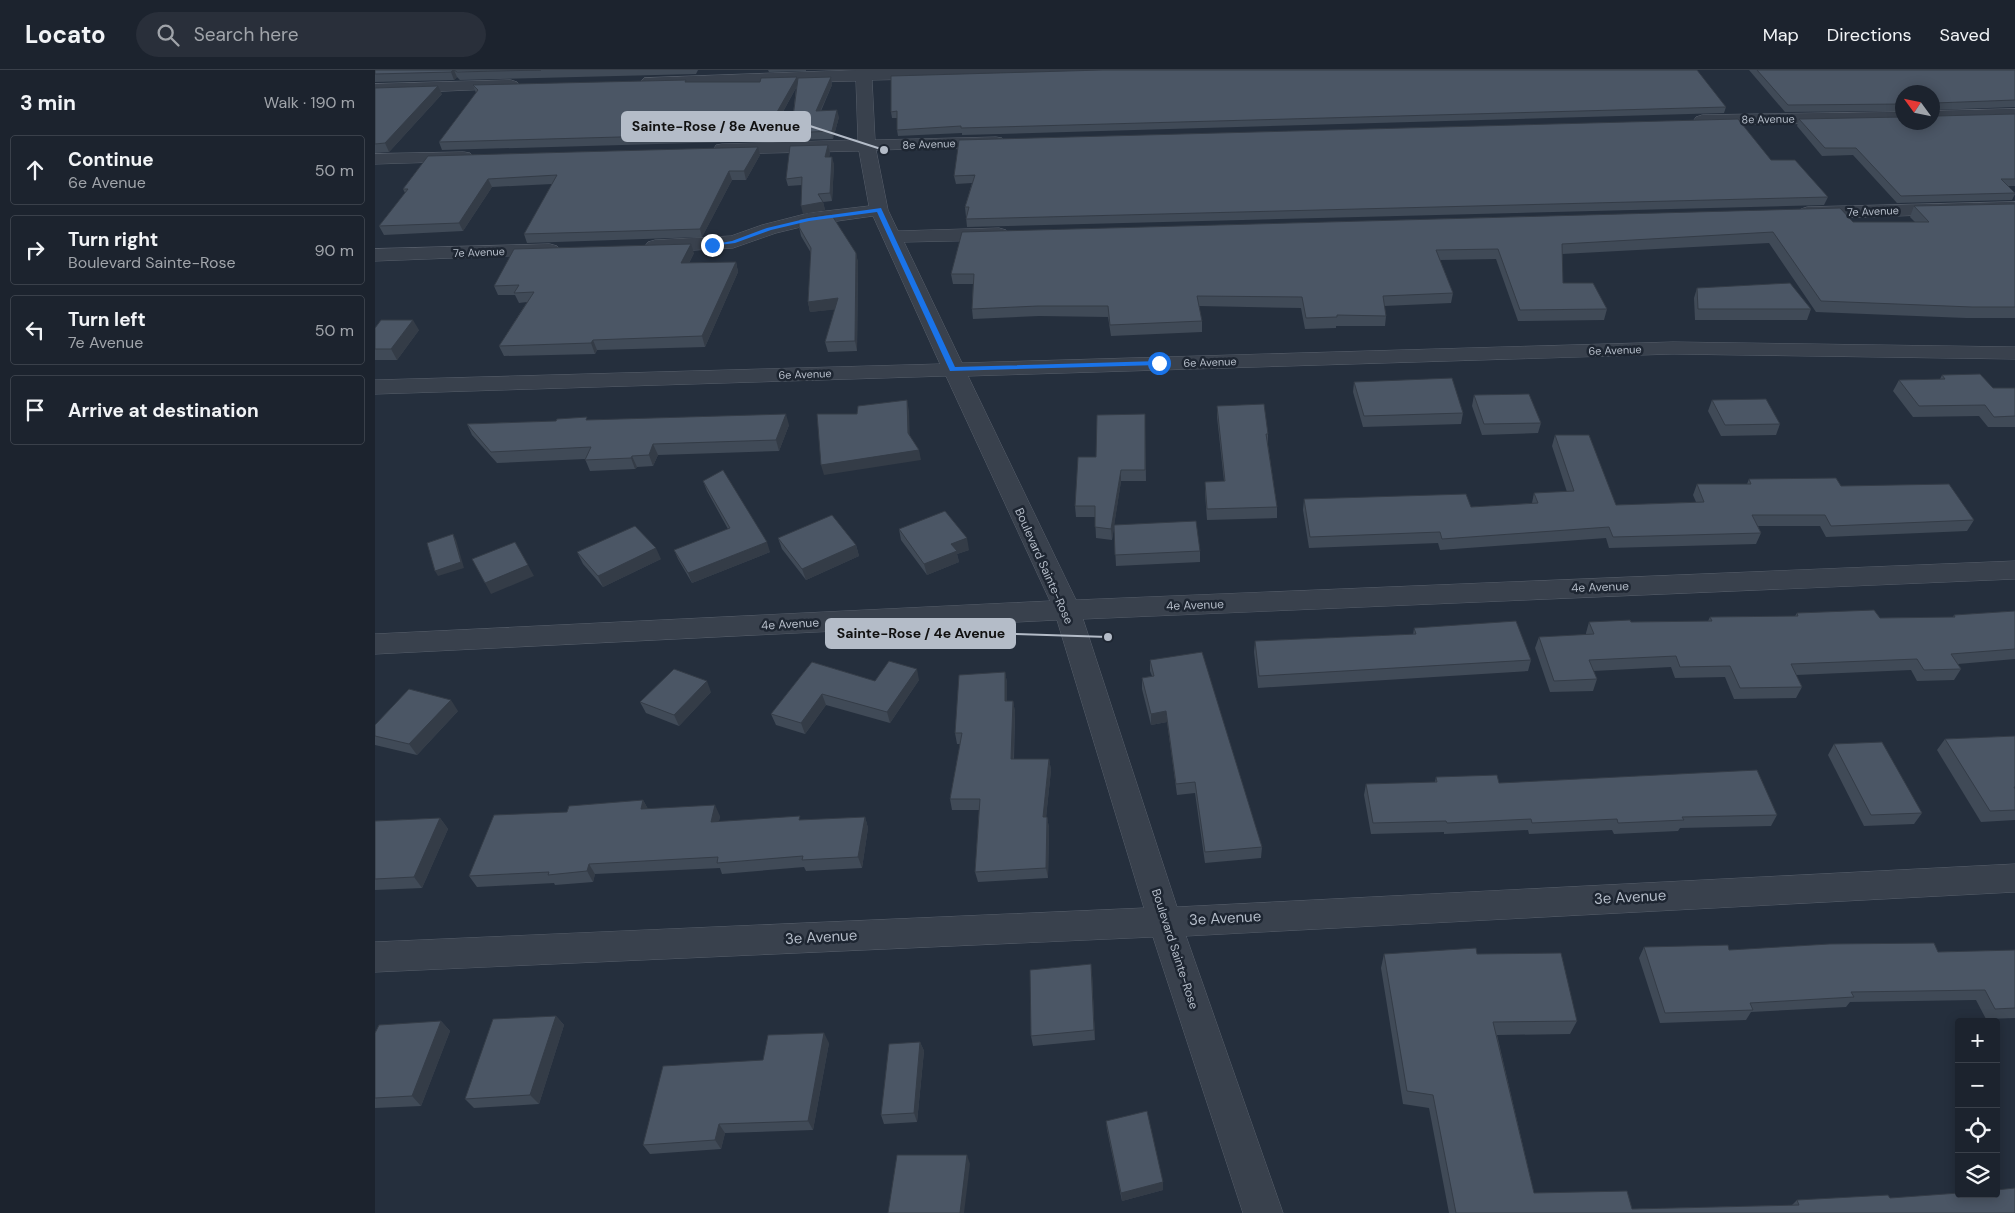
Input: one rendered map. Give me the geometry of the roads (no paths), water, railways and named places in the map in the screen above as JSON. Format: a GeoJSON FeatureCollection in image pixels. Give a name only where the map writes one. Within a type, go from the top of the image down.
{"type":"FeatureCollection","features":[{"type":"Feature","properties":{"kind":"street"},"geometry":{"type":"LineString","coordinates":[[635,82],[864,73],[1103,70]]}},
{"type":"Feature","properties":{"kind":"street","name":"Boulevard Sainte-Rose"},"geometry":{"type":"LineString","coordinates":[[864,73],[866,146],[872,184],[879,210],[1067,610],[1165,922],[1263,1213]]}},
{"type":"Feature","properties":{"kind":"street"},"geometry":{"type":"LineString","coordinates":[[375,88],[525,85]]}},
{"type":"Feature","properties":{"kind":"street"},"geometry":{"type":"LineString","coordinates":[[1940,116],[2015,114]]}},
{"type":"Feature","properties":{"kind":"street","name":"8e Avenue"},"geometry":{"type":"LineString","coordinates":[[1687,121],[1895,116]]}},
{"type":"Feature","properties":{"kind":"street","name":"8e Avenue"},"geometry":{"type":"LineString","coordinates":[[709,150],[1014,141]]}},
{"type":"Feature","properties":{"kind":"street"},"geometry":{"type":"LineString","coordinates":[[375,159],[483,156]]}},
{"type":"Feature","properties":{"kind":"street","name":"7e Avenue"},"geometry":{"type":"LineString","coordinates":[[1794,213],[2015,207]]}},
{"type":"Feature","properties":{"kind":"street"},"geometry":{"type":"LineString","coordinates":[[632,247],[733,242],[769,229],[809,219],[879,210]]}},
{"type":"Feature","properties":{"kind":"street"},"geometry":{"type":"LineString","coordinates":[[892,237],[1021,233]]}},
{"type":"Feature","properties":{"kind":"street","name":"7e Avenue"},"geometry":{"type":"LineString","coordinates":[[375,255],[563,249]]}},
{"type":"Feature","properties":{"kind":"street","name":"6e Avenue"},"geometry":{"type":"LineString","coordinates":[[375,387],[1673,348],[2015,352]]}},
{"type":"Feature","properties":{"kind":"street","name":"4e Avenue"},"geometry":{"type":"LineString","coordinates":[[375,644],[1067,610],[2015,570]]}},
{"type":"Feature","properties":{"kind":"street","name":"3e Avenue"},"geometry":{"type":"LineString","coordinates":[[375,957],[1165,922],[2015,878]]}},
{"type":"Feature","properties":{"kind":"place","name":"Sainte-Rose / 8e Avenue"},"geometry":{"type":"Point","coordinates":[884,150]}},
{"type":"Feature","properties":{"kind":"place","name":"Sainte-Rose / 4e Avenue"},"geometry":{"type":"Point","coordinates":[1108,637]}}]}
